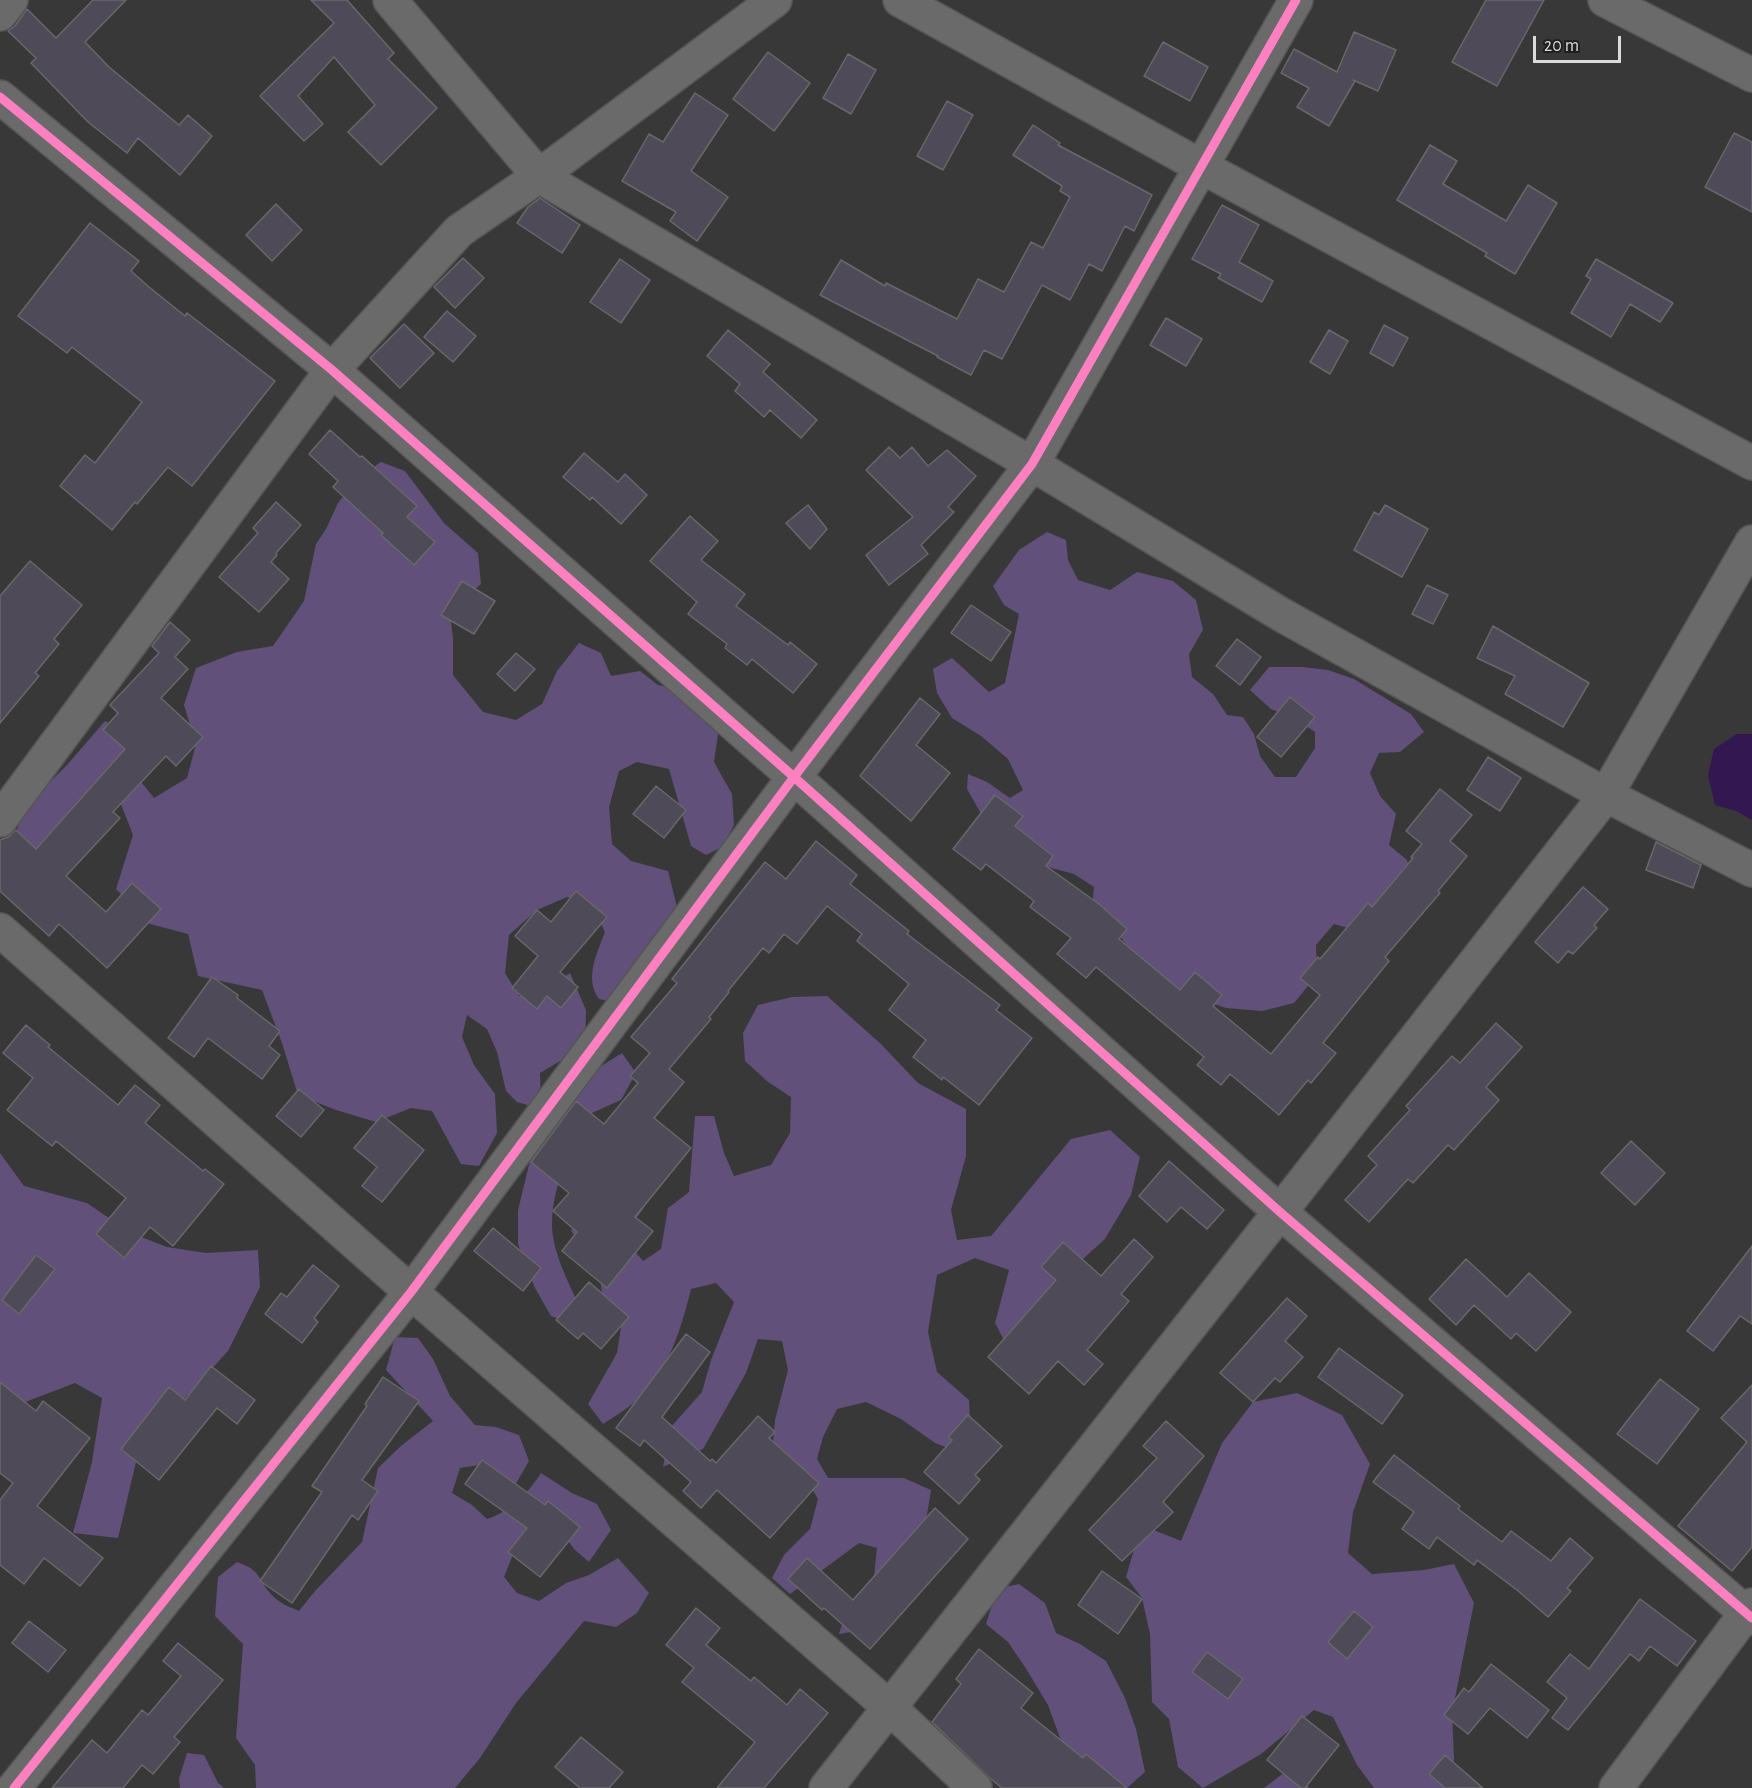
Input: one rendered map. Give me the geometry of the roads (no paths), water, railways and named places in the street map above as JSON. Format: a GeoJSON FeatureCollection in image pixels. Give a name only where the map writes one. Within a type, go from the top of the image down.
{"type":"FeatureCollection","features":[{"type":"Feature","properties":{"kind":"street"},"geometry":{"type":"LineString","coordinates":[[0,14],[11,0]]}},
{"type":"Feature","properties":{"kind":"street"},"geometry":{"type":"LineString","coordinates":[[390,0],[539,176],[1032,464],[1282,615],[1606,795],[1752,870]]}},
{"type":"Feature","properties":{"kind":"street"},"geometry":{"type":"LineString","coordinates":[[0,820],[332,370],[459,231],[539,176],[775,0]]}},
{"type":"Feature","properties":{"kind":"street"},"geometry":{"type":"LineString","coordinates":[[900,0],[1202,167],[1752,463]]}},
{"type":"Feature","properties":{"kind":"street"},"geometry":{"type":"LineString","coordinates":[[14,1788],[411,1292],[794,777],[1032,464],[1296,0]]}},
{"type":"Feature","properties":{"kind":"street"},"geometry":{"type":"LineString","coordinates":[[1605,0],[1752,75]]}},
{"type":"Feature","properties":{"kind":"street"},"geometry":{"type":"LineString","coordinates":[[0,97],[332,370],[794,777],[1280,1212],[1750,1612],[1616,1788]]}},
{"type":"Feature","properties":{"kind":"street"},"geometry":{"type":"LineString","coordinates":[[826,1788],[888,1706],[1280,1212],[1606,795],[1752,542]]}},
{"type":"Feature","properties":{"kind":"street"},"geometry":{"type":"LineString","coordinates":[[0,930],[411,1292],[888,1706],[975,1788]]}}]}
